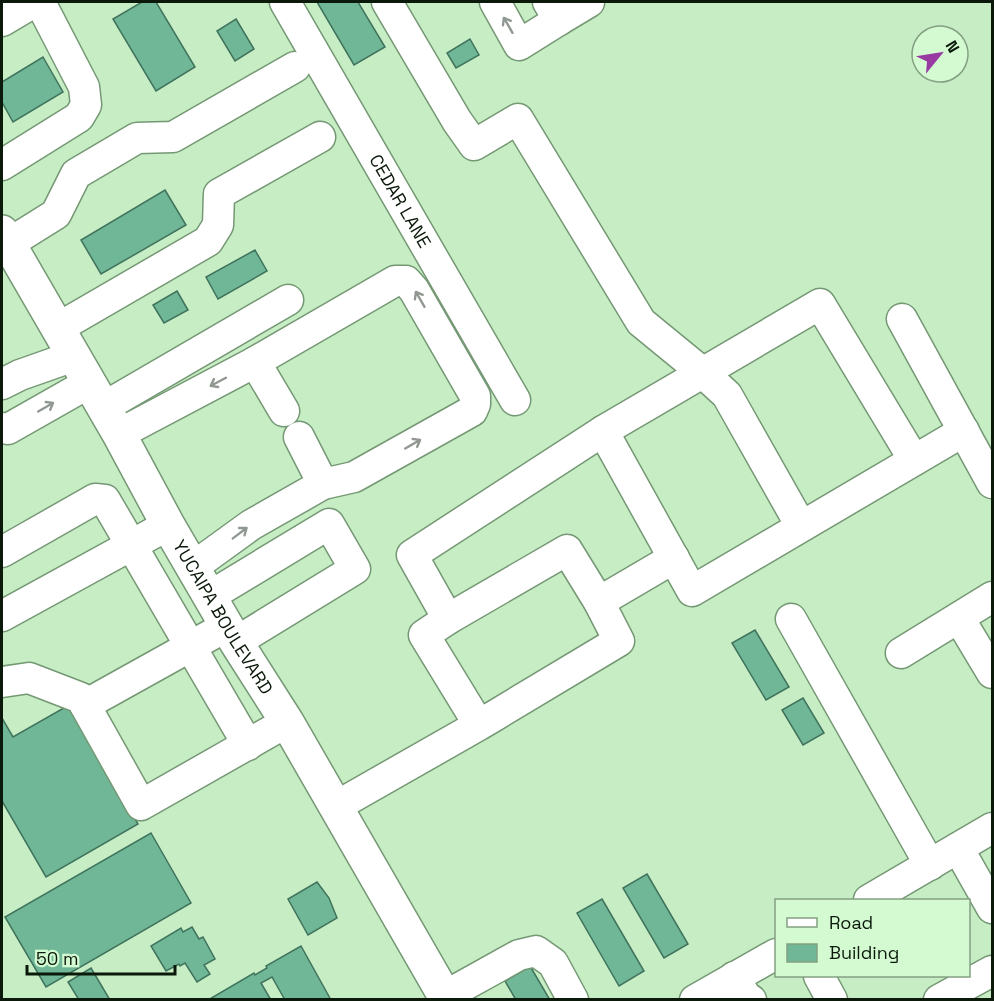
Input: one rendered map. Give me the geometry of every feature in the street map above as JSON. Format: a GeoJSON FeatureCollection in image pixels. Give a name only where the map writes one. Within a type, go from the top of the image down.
{"type":"FeatureCollection","features":[{"type":"Feature","properties":{"kind":"main road","name":"YUCAIPA BOULEVARD"},"geometry":{"type":"LineString","coordinates":[[3,236],[89,382],[231,634],[287,722],[446,998]]}},
{"type":"Feature","properties":{"kind":"street"},"geometry":{"type":"LineString","coordinates":[[2,21],[34,2]]}},
{"type":"Feature","properties":{"kind":"street"},"geometry":{"type":"LineString","coordinates":[[2,165],[79,117],[86,105],[84,87],[40,2]]}},
{"type":"Feature","properties":{"kind":"street","name":"CEDAR LANE"},"geometry":{"type":"LineString","coordinates":[[285,2],[515,400]]}},
{"type":"Feature","properties":{"kind":"street"},"geometry":{"type":"LineString","coordinates":[[387,2],[457,121],[474,145],[519,119],[640,322],[727,395],[801,526]]}},
{"type":"Feature","properties":{"kind":"street"},"geometry":{"type":"LineString","coordinates":[[495,2],[519,45],[553,11],[589,2]]}},
{"type":"Feature","properties":{"kind":"street"},"geometry":{"type":"LineString","coordinates":[[3,236],[56,214],[76,174],[137,138],[173,137],[296,67]]}},
{"type":"Feature","properties":{"kind":"street"},"geometry":{"type":"LineString","coordinates":[[89,382],[208,241],[218,225],[219,194],[320,137]]}},
{"type":"Feature","properties":{"kind":"street"},"geometry":{"type":"LineString","coordinates":[[2,384],[20,375],[89,382],[255,362],[395,281],[406,281],[414,290],[475,396],[476,404],[472,411],[354,477],[323,484],[251,525],[193,567]]}},
{"type":"Feature","properties":{"kind":"street"},"geometry":{"type":"LineString","coordinates":[[2,428],[8,429],[89,382],[288,300]]}},
{"type":"Feature","properties":{"kind":"street"},"geometry":{"type":"LineString","coordinates":[[448,619],[412,555],[603,431],[820,304],[914,460]]}},
{"type":"Feature","properties":{"kind":"street"},"geometry":{"type":"LineString","coordinates":[[902,319],[993,483]]}},
{"type":"Feature","properties":{"kind":"street"},"geometry":{"type":"LineString","coordinates":[[255,362],[284,411]]}},
{"type":"Feature","properties":{"kind":"street"},"geometry":{"type":"LineString","coordinates":[[603,431],[692,591],[964,431]]}},
{"type":"Feature","properties":{"kind":"street"},"geometry":{"type":"LineString","coordinates":[[299,438],[323,484]]}},
{"type":"Feature","properties":{"kind":"street"},"geometry":{"type":"LineString","coordinates":[[2,552],[95,500],[105,500],[248,745]]}},
{"type":"Feature","properties":{"kind":"street"},"geometry":{"type":"LineString","coordinates":[[85,705],[191,647],[231,634],[355,569],[329,524],[210,596]]}},
{"type":"Feature","properties":{"kind":"street"},"geometry":{"type":"LineString","coordinates":[[2,616],[168,525]]}},
{"type":"Feature","properties":{"kind":"street"},"geometry":{"type":"LineString","coordinates":[[335,807],[479,725],[619,641],[567,550],[424,635],[479,725]]}},
{"type":"Feature","properties":{"kind":"street"},"geometry":{"type":"LineString","coordinates":[[598,602],[674,558]]}},
{"type":"Feature","properties":{"kind":"street"},"geometry":{"type":"LineString","coordinates":[[901,653],[993,597]]}},
{"type":"Feature","properties":{"kind":"street"},"geometry":{"type":"LineString","coordinates":[[959,618],[993,673]]}},
{"type":"Feature","properties":{"kind":"street"},"geometry":{"type":"LineString","coordinates":[[791,619],[930,865]]}},
{"type":"Feature","properties":{"kind":"street"},"geometry":{"type":"LineString","coordinates":[[2,682],[29,678],[81,698],[141,805],[287,722]]}},
{"type":"Feature","properties":{"kind":"street"},"geometry":{"type":"LineString","coordinates":[[871,899],[993,828]]}},
{"type":"Feature","properties":{"kind":"street"},"geometry":{"type":"LineString","coordinates":[[958,848],[993,908]]}},
{"type":"Feature","properties":{"kind":"street"},"geometry":{"type":"LineString","coordinates":[[446,998],[519,955],[536,951],[553,963],[573,999]]}},
{"type":"Feature","properties":{"kind":"street"},"geometry":{"type":"LineString","coordinates":[[695,999],[743,988],[775,956]]}},
{"type":"Feature","properties":{"kind":"street"},"geometry":{"type":"LineString","coordinates":[[939,999],[993,971]]}},
{"type":"Feature","properties":{"kind":"street"},"geometry":{"type":"LineString","coordinates":[[820,977],[832,999]]}},
{"type":"Feature","properties":{"kind":"building"},"geometry":{"type":"Polygon","coordinates":[[[142,2],[156,2],[195,67],[156,91],[113,19],[142,2]]]}},
{"type":"Feature","properties":{"kind":"building"},"geometry":{"type":"Polygon","coordinates":[[[317,2],[358,2],[385,47],[354,65],[317,2]]]}},
{"type":"Feature","properties":{"kind":"building"},"geometry":{"type":"Polygon","coordinates":[[[236,19],[254,49],[235,61],[217,31],[236,19]]]}},
{"type":"Feature","properties":{"kind":"building"},"geometry":{"type":"Polygon","coordinates":[[[470,39],[479,55],[456,68],[447,53],[470,39]]]}},
{"type":"Feature","properties":{"kind":"building"},"geometry":{"type":"Polygon","coordinates":[[[43,57],[63,92],[13,122],[2,102],[2,82],[43,57]]]}},
{"type":"Feature","properties":{"kind":"building"},"geometry":{"type":"Polygon","coordinates":[[[165,190],[186,225],[101,274],[81,240],[165,190]]]}},
{"type":"Feature","properties":{"kind":"building"},"geometry":{"type":"Polygon","coordinates":[[[255,250],[267,271],[218,299],[206,277],[255,250]]]}},
{"type":"Feature","properties":{"kind":"building"},"geometry":{"type":"Polygon","coordinates":[[[177,291],[188,310],[164,323],[153,305],[177,291]]]}},
{"type":"Feature","properties":{"kind":"building"},"geometry":{"type":"Polygon","coordinates":[[[755,630],[789,687],[766,700],[732,643],[755,630]]]}},
{"type":"Feature","properties":{"kind":"building"},"geometry":{"type":"Polygon","coordinates":[[[803,698],[824,733],[803,745],[782,710],[803,698]]]}},
{"type":"Feature","properties":{"kind":"building"},"geometry":{"type":"Polygon","coordinates":[[[69,705],[138,824],[46,877],[2,801],[2,718],[13,737],[69,705]]]}},
{"type":"Feature","properties":{"kind":"building"},"geometry":{"type":"Polygon","coordinates":[[[151,833],[191,903],[46,987],[5,917],[151,833]]]}},
{"type":"Feature","properties":{"kind":"building"},"geometry":{"type":"Polygon","coordinates":[[[647,874],[688,944],[664,958],[623,888],[647,874]]]}},
{"type":"Feature","properties":{"kind":"building"},"geometry":{"type":"Polygon","coordinates":[[[317,882],[329,898],[337,918],[308,935],[288,899],[317,882]]]}},
{"type":"Feature","properties":{"kind":"building"},"geometry":{"type":"Polygon","coordinates":[[[602,899],[644,971],[619,986],[577,913],[602,899]]]}},
{"type":"Feature","properties":{"kind":"building"},"geometry":{"type":"Polygon","coordinates":[[[192,927],[199,939],[203,937],[215,959],[204,965],[210,974],[197,982],[185,963],[166,971],[151,946],[181,928],[183,932],[192,927]]]}},
{"type":"Feature","properties":{"kind":"building"},"geometry":{"type":"Polygon","coordinates":[[[301,946],[331,1000],[285,1000],[272,977],[261,983],[271,1000],[208,1000],[254,973],[255,975],[301,946]]]}},
{"type":"Feature","properties":{"kind":"building"},"geometry":{"type":"Polygon","coordinates":[[[530,966],[550,1000],[516,1000],[505,981],[530,966]]]}},
{"type":"Feature","properties":{"kind":"building"},"geometry":{"type":"Polygon","coordinates":[[[91,968],[110,1000],[79,1000],[68,982],[91,968]]]}}]}
